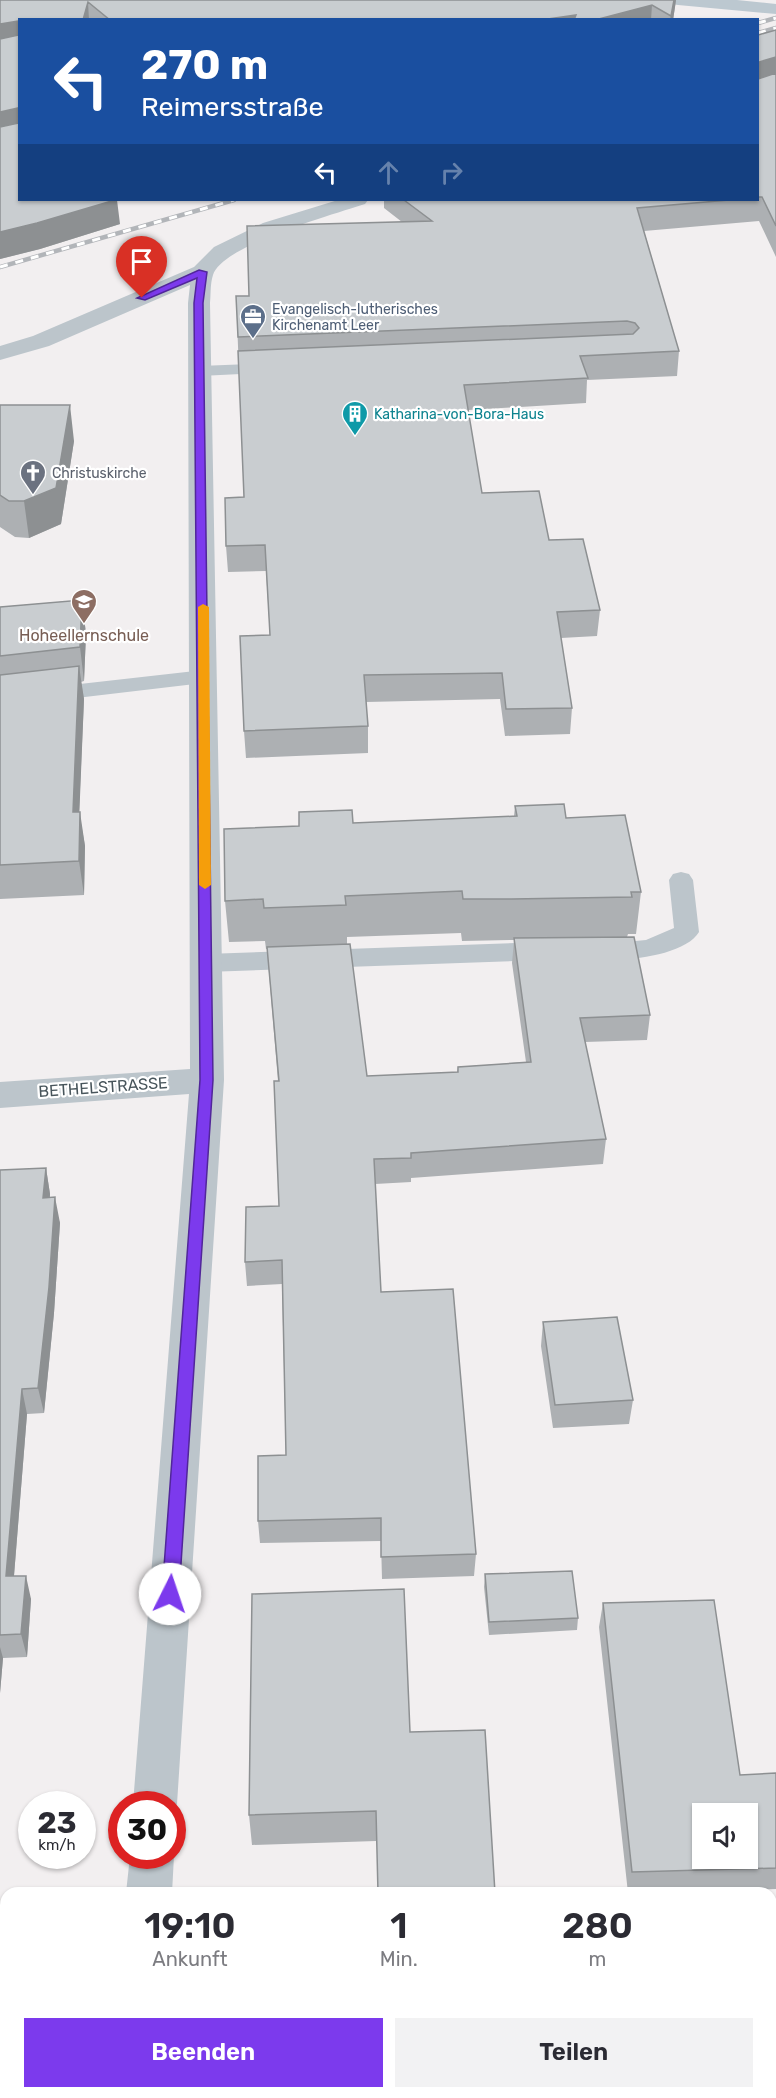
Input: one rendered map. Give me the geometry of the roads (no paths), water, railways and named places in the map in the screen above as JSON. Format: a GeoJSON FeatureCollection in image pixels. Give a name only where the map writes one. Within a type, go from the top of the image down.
{"type":"FeatureCollection","features":[{"type":"Feature","properties":{"kind":"main road"},"geometry":{"type":"LineString","coordinates":[[678,0],[728,2],[776,9]]}},
{"type":"Feature","properties":{"kind":"street"},"geometry":{"type":"LineString","coordinates":[[0,353],[41,341],[202,272],[222,252],[271,228],[355,201]]}},
{"type":"Feature","properties":{"kind":"street"},"geometry":{"type":"LineString","coordinates":[[156,1791],[207,1080],[199,303],[202,272]]}},
{"type":"Feature","properties":{"kind":"street","name":"BETHELSTRASSE"},"geometry":{"type":"LineString","coordinates":[[0,1095],[207,1080]]}},
{"type":"Feature","properties":{"kind":"street"},"geometry":{"type":"LineString","coordinates":[[149,1887],[151,1869]]}},
{"type":"Feature","properties":{"kind":"lane"},"geometry":{"type":"LineString","coordinates":[[200,371],[295,367]]}},
{"type":"Feature","properties":{"kind":"lane"},"geometry":{"type":"LineString","coordinates":[[0,700],[204,677]]}},
{"type":"Feature","properties":{"kind":"lane"},"geometry":{"type":"LineString","coordinates":[[206,963],[636,950],[664,945],[687,932],[681,880]]}},
{"type":"Feature","properties":{"kind":"railway"},"geometry":{"type":"LineString","coordinates":[[759,23],[776,18]]}},
{"type":"Feature","properties":{"kind":"railway"},"geometry":{"type":"LineString","coordinates":[[759,33],[776,28]]}},
{"type":"Feature","properties":{"kind":"railway"},"geometry":{"type":"LineString","coordinates":[[0,267],[231,201]]}},
{"type":"Feature","properties":{"kind":"place","name":"Evangelisch-lutherisches Kirchenamt Leer"},"geometry":{"type":"Point","coordinates":[253,340]}},
{"type":"Feature","properties":{"kind":"place","name":"Katharina-von-Bora-Haus"},"geometry":{"type":"Point","coordinates":[355,437]}},
{"type":"Feature","properties":{"kind":"place","name":"Christuskirche"},"geometry":{"type":"Point","coordinates":[33,496]}},
{"type":"Feature","properties":{"kind":"place","name":"Hoheellernschule"},"geometry":{"type":"Point","coordinates":[84,625]}}]}
